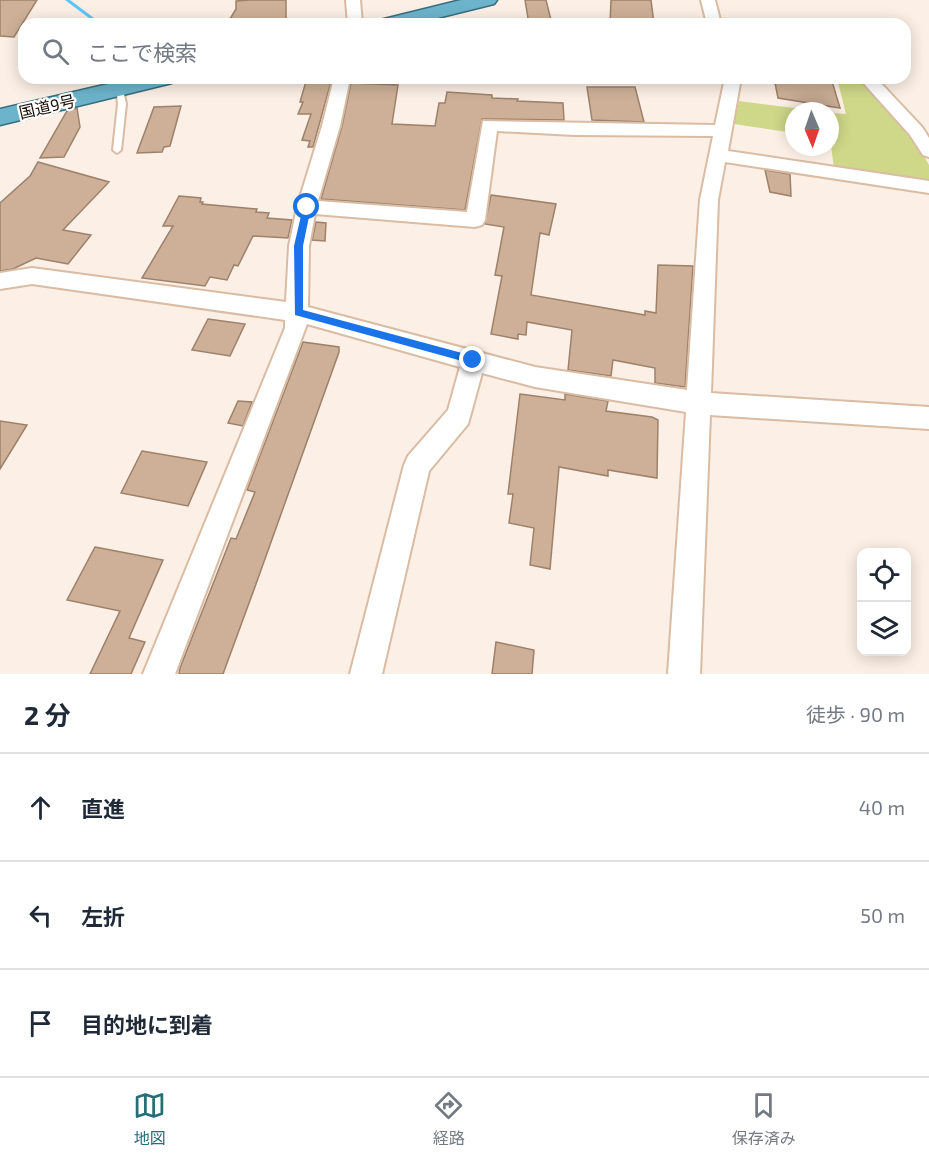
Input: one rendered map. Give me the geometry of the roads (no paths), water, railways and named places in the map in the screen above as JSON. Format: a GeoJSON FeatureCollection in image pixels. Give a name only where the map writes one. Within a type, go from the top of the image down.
{"type":"FeatureCollection","features":[{"type":"Feature","properties":{"kind":"highway"},"geometry":{"type":"LineString","coordinates":[[412,18],[487,0]]}},
{"type":"Feature","properties":{"kind":"highway","name":"国道9号"},"geometry":{"type":"LineString","coordinates":[[0,117],[139,84]]}},
{"type":"Feature","properties":{"kind":"street"},"geometry":{"type":"LineString","coordinates":[[353,0],[355,18]]}},
{"type":"Feature","properties":{"kind":"street"},"geometry":{"type":"LineString","coordinates":[[708,0],[712,18]]}},
{"type":"Feature","properties":{"kind":"street"},"geometry":{"type":"LineString","coordinates":[[159,674],[296,328],[298,246],[340,84]]}},
{"type":"Feature","properties":{"kind":"street"},"geometry":{"type":"LineString","coordinates":[[684,674],[709,200],[732,84]]}},
{"type":"Feature","properties":{"kind":"street"},"geometry":{"type":"LineString","coordinates":[[873,84],[916,131],[929,151]]}},
{"type":"Feature","properties":{"kind":"street"},"geometry":{"type":"LineString","coordinates":[[307,207],[475,220],[489,125],[574,130],[723,131]]}},
{"type":"Feature","properties":{"kind":"street"},"geometry":{"type":"LineString","coordinates":[[717,155],[929,187]]}},
{"type":"Feature","properties":{"kind":"street"},"geometry":{"type":"LineString","coordinates":[[0,282],[32,276],[298,313],[535,377],[700,403],[929,418]]}},
{"type":"Feature","properties":{"kind":"street"},"geometry":{"type":"LineString","coordinates":[[366,674],[417,465],[459,416],[473,360]]}},
{"type":"Feature","properties":{"kind":"lane"},"geometry":{"type":"LineString","coordinates":[[117,150],[122,105],[119,89]]}},
{"type":"Feature","properties":{"kind":"waterway"},"geometry":{"type":"LineString","coordinates":[[67,0],[92,18]]}}]}
